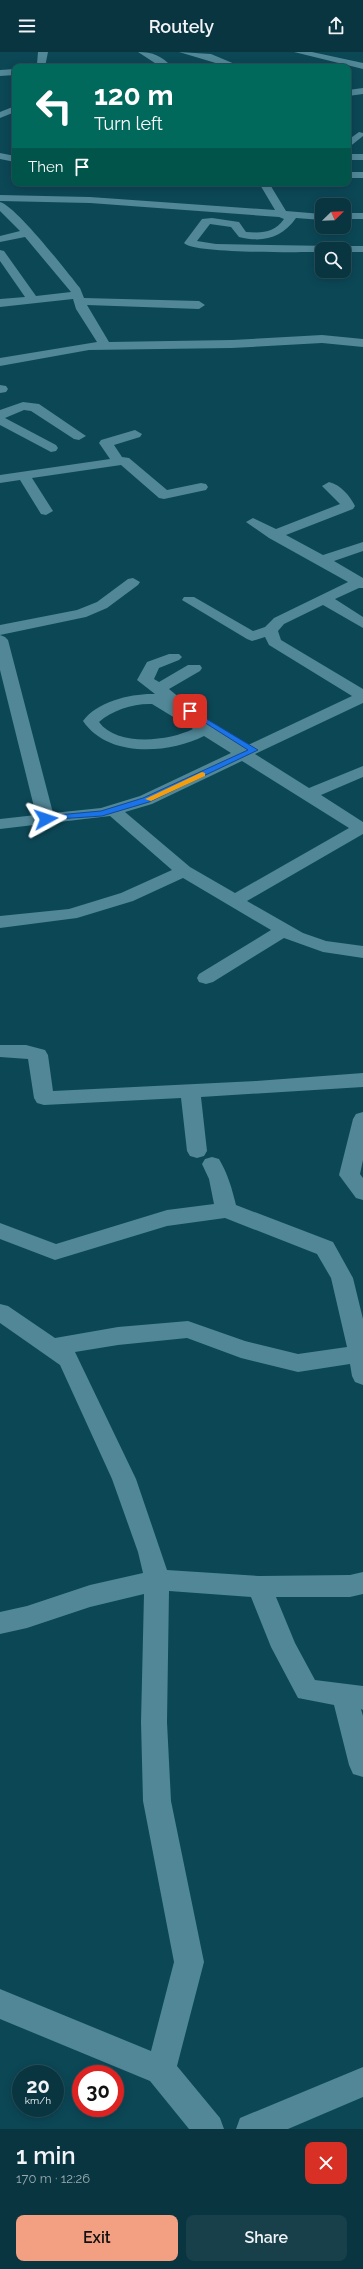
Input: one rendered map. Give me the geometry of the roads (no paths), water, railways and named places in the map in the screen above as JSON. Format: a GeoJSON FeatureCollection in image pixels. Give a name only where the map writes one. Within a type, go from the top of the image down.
{"type":"FeatureCollection","features":[{"type":"Feature","properties":{"kind":"street"},"geometry":{"type":"LineString","coordinates":[[42,64],[43,52]]}},
{"type":"Feature","properties":{"kind":"street"},"geometry":{"type":"LineString","coordinates":[[131,52],[146,53],[162,64]]}},
{"type":"Feature","properties":{"kind":"street"},"geometry":{"type":"LineString","coordinates":[[184,52],[211,57],[229,64]]}},
{"type":"Feature","properties":{"kind":"street"},"geometry":{"type":"LineString","coordinates":[[299,52],[360,64]]}},
{"type":"Feature","properties":{"kind":"street"},"geometry":{"type":"LineString","coordinates":[[0,73],[12,72]]}},
{"type":"Feature","properties":{"kind":"street"},"geometry":{"type":"LineString","coordinates":[[351,93],[363,91]]}},
{"type":"Feature","properties":{"kind":"street"},"geometry":{"type":"LineString","coordinates":[[0,114],[12,111]]}},
{"type":"Feature","properties":{"kind":"street"},"geometry":{"type":"LineString","coordinates":[[351,134],[361,135]]}},
{"type":"Feature","properties":{"kind":"street"},"geometry":{"type":"LineString","coordinates":[[351,143],[361,135]]}},
{"type":"Feature","properties":{"kind":"street"},"geometry":{"type":"LineString","coordinates":[[0,156],[12,158]]}},
{"type":"Feature","properties":{"kind":"street"},"geometry":{"type":"LineString","coordinates":[[351,157],[363,156]]}},
{"type":"Feature","properties":{"kind":"street"},"geometry":{"type":"LineString","coordinates":[[351,175],[363,175]]}},
{"type":"Feature","properties":{"kind":"street"},"geometry":{"type":"LineString","coordinates":[[3,200],[14,186]]}},
{"type":"Feature","properties":{"kind":"street"},"geometry":{"type":"LineString","coordinates":[[266,186],[288,216]]}},
{"type":"Feature","properties":{"kind":"street"},"geometry":{"type":"LineString","coordinates":[[3,200],[90,200],[288,216],[315,217]]}},
{"type":"Feature","properties":{"kind":"street"},"geometry":{"type":"LineString","coordinates":[[3,200],[27,234],[76,290],[82,309],[105,346]]}},
{"type":"Feature","properties":{"kind":"street"},"geometry":{"type":"LineString","coordinates":[[184,208],[178,213],[186,217],[206,221],[235,224],[243,236],[267,237],[282,231],[288,216]]}},
{"type":"Feature","properties":{"kind":"street"},"geometry":{"type":"LineString","coordinates":[[351,216],[363,216]]}},
{"type":"Feature","properties":{"kind":"street"},"geometry":{"type":"LineString","coordinates":[[206,221],[190,243],[216,247],[315,249]]}},
{"type":"Feature","properties":{"kind":"street"},"geometry":{"type":"LineString","coordinates":[[0,239],[27,234]]}},
{"type":"Feature","properties":{"kind":"street"},"geometry":{"type":"LineString","coordinates":[[351,249],[363,249]]}},
{"type":"Feature","properties":{"kind":"street"},"geometry":{"type":"LineString","coordinates":[[0,253],[27,289],[32,300]]}},
{"type":"Feature","properties":{"kind":"street"},"geometry":{"type":"LineString","coordinates":[[0,303],[79,298],[199,304]]}},
{"type":"Feature","properties":{"kind":"street"},"geometry":{"type":"LineString","coordinates":[[0,362],[89,346],[232,344],[322,339],[363,343]]}},
{"type":"Feature","properties":{"kind":"street"},"geometry":{"type":"LineString","coordinates":[[0,415],[23,406],[34,407],[79,436]]}},
{"type":"Feature","properties":{"kind":"street"},"geometry":{"type":"LineString","coordinates":[[0,420],[51,448]]}},
{"type":"Feature","properties":{"kind":"street"},"geometry":{"type":"LineString","coordinates":[[119,462],[106,442],[134,434]]}},
{"type":"Feature","properties":{"kind":"street"},"geometry":{"type":"LineString","coordinates":[[0,479],[124,461],[164,495],[201,487]]}},
{"type":"Feature","properties":{"kind":"street"},"geometry":{"type":"LineString","coordinates":[[23,475],[46,512]]}},
{"type":"Feature","properties":{"kind":"street"},"geometry":{"type":"LineString","coordinates":[[274,535],[296,525],[348,506],[344,498],[329,486]]}},
{"type":"Feature","properties":{"kind":"street"},"geometry":{"type":"LineString","coordinates":[[253,522],[361,583]]}},
{"type":"Feature","properties":{"kind":"street"},"geometry":{"type":"LineString","coordinates":[[321,561],[363,546]]}},
{"type":"Feature","properties":{"kind":"street"},"geometry":{"type":"LineString","coordinates":[[0,630],[81,614],[102,605],[133,582]]}},
{"type":"Feature","properties":{"kind":"street"},"geometry":{"type":"LineString","coordinates":[[189,600],[252,636],[270,630],[279,621],[361,583]]}},
{"type":"Feature","properties":{"kind":"street"},"geometry":{"type":"LineString","coordinates":[[324,600],[363,623]]}},
{"type":"Feature","properties":{"kind":"street"},"geometry":{"type":"LineString","coordinates":[[270,630],[274,642],[363,696]]}},
{"type":"Feature","properties":{"kind":"street"},"geometry":{"type":"LineString","coordinates":[[0,640],[46,819]]}},
{"type":"Feature","properties":{"kind":"street"},"geometry":{"type":"LineString","coordinates":[[174,657],[153,665],[145,680],[308,795],[362,827],[234,901]]}},
{"type":"Feature","properties":{"kind":"street"},"geometry":{"type":"LineString","coordinates":[[159,689],[194,668]]}},
{"type":"Feature","properties":{"kind":"street"},"geometry":{"type":"LineString","coordinates":[[0,824],[31,822],[102,813],[146,800],[249,753],[363,696]]}},
{"type":"Feature","properties":{"kind":"street"},"geometry":{"type":"LineString","coordinates":[[204,730],[177,741],[164,743],[126,742],[113,740],[100,732],[91,721],[96,714],[148,698],[156,699],[204,730],[249,753]]}},
{"type":"Feature","properties":{"kind":"street"},"geometry":{"type":"LineString","coordinates":[[308,795],[363,771]]}},
{"type":"Feature","properties":{"kind":"street"},"geometry":{"type":"LineString","coordinates":[[113,810],[184,871],[296,937],[323,946],[363,952]]}},
{"type":"Feature","properties":{"kind":"street"},"geometry":{"type":"LineString","coordinates":[[0,922],[71,914],[127,897],[184,871]]}},
{"type":"Feature","properties":{"kind":"street"},"geometry":{"type":"LineString","coordinates":[[206,978],[284,930]]}},
{"type":"Feature","properties":{"kind":"street"},"geometry":{"type":"LineString","coordinates":[[0,1051],[26,1051],[38,1055],[37,1066],[43,1082],[44,1098],[256,1088],[363,1080]]}},
{"type":"Feature","properties":{"kind":"street"},"geometry":{"type":"LineString","coordinates":[[191,1090],[192,1114],[205,1158],[219,1179],[226,1210]]}},
{"type":"Feature","properties":{"kind":"street"},"geometry":{"type":"LineString","coordinates":[[363,1119],[349,1176],[363,1193]]}},
{"type":"Feature","properties":{"kind":"street"},"geometry":{"type":"LineString","coordinates":[[0,1231],[54,1252],[167,1218],[226,1210],[325,1248],[342,1278],[360,1354],[363,1376]]}},
{"type":"Feature","properties":{"kind":"street"},"geometry":{"type":"LineString","coordinates":[[0,1312],[69,1359],[124,1479],[150,1552],[157,1580],[154,1722],[157,1801],[189,1962],[161,2070]]}},
{"type":"Feature","properties":{"kind":"street"},"geometry":{"type":"LineString","coordinates":[[52,1347],[118,1336],[188,1330],[241,1349],[298,1363],[360,1354]]}},
{"type":"Feature","properties":{"kind":"street"},"geometry":{"type":"LineString","coordinates":[[0,1623],[27,1617],[90,1596],[157,1580],[259,1587],[350,1586],[363,1583]]}},
{"type":"Feature","properties":{"kind":"street"},"geometry":{"type":"LineString","coordinates":[[259,1587],[284,1647],[307,1690],[354,1697],[363,1765]]}},
{"type":"Feature","properties":{"kind":"street"},"geometry":{"type":"LineString","coordinates":[[0,2004],[161,2070],[209,2129]]}},
{"type":"Feature","properties":{"kind":"street"},"geometry":{"type":"LineString","coordinates":[[251,2129],[363,2082]]}}]}
